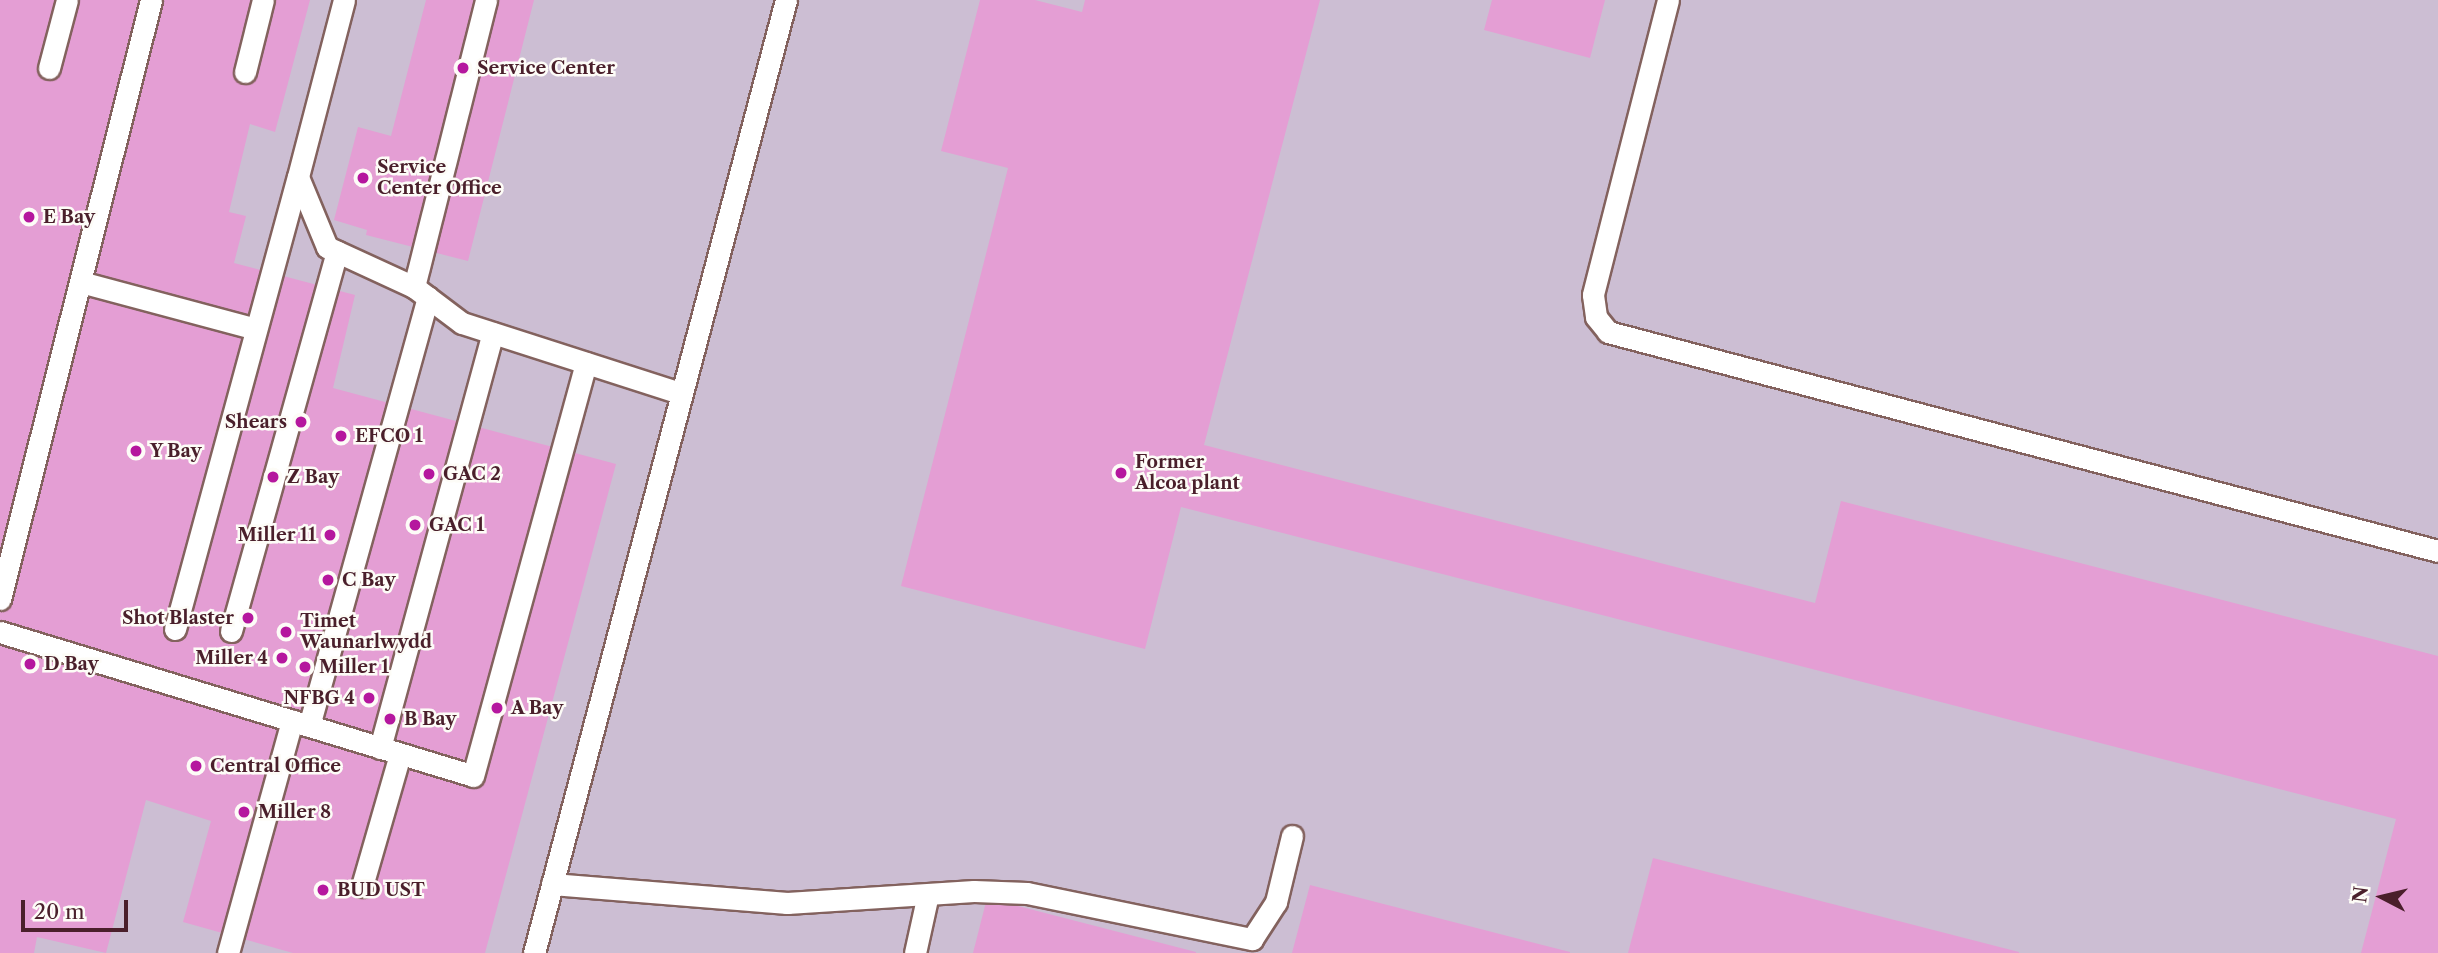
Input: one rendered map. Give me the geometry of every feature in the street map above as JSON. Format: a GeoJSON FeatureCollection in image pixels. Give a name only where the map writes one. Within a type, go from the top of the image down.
{"type":"FeatureCollection","features":[{"type":"Feature","properties":{"kind":"lane"},"geometry":{"type":"LineString","coordinates":[[49,68],[67,0]]}},
{"type":"Feature","properties":{"kind":"lane"},"geometry":{"type":"LineString","coordinates":[[0,599],[151,0]]}},
{"type":"Feature","properties":{"kind":"lane"},"geometry":{"type":"LineString","coordinates":[[245,72],[263,0]]}},
{"type":"Feature","properties":{"kind":"lane"},"geometry":{"type":"LineString","coordinates":[[175,629],[344,0]]}},
{"type":"Feature","properties":{"kind":"lane"},"geometry":{"type":"LineString","coordinates":[[228,953],[300,723],[421,292],[486,0]]}},
{"type":"Feature","properties":{"kind":"lane"},"geometry":{"type":"LineString","coordinates":[[534,953],[786,0]]}},
{"type":"Feature","properties":{"kind":"lane"},"geometry":{"type":"LineString","coordinates":[[1668,0],[1593,295],[1596,317],[1608,331],[2438,551]]}},
{"type":"Feature","properties":{"kind":"lane"},"geometry":{"type":"LineString","coordinates":[[298,177],[327,247],[421,292],[463,323],[680,393]]}},
{"type":"Feature","properties":{"kind":"lane"},"geometry":{"type":"LineString","coordinates":[[231,631],[337,252]]}},
{"type":"Feature","properties":{"kind":"lane"},"geometry":{"type":"LineString","coordinates":[[81,282],[256,330]]}},
{"type":"Feature","properties":{"kind":"lane"},"geometry":{"type":"LineString","coordinates":[[362,886],[390,751],[493,333]]}},
{"type":"Feature","properties":{"kind":"lane"},"geometry":{"type":"LineString","coordinates":[[0,632],[473,776],[586,363]]}},
{"type":"Feature","properties":{"kind":"lane"},"geometry":{"type":"LineString","coordinates":[[552,884],[787,903],[928,894],[1027,893],[1252,939],[1276,902],[1292,836]]}},
{"type":"Feature","properties":{"kind":"lane"},"geometry":{"type":"LineString","coordinates":[[915,953],[928,894]]}},
{"type":"Feature","properties":{"kind":"shaded area"},"geometry":{"type":"Polygon","coordinates":[[[0,0],[2438,0],[2438,953],[0,953],[0,0]]]}},
{"type":"Feature","properties":{"kind":"building","name":"Timet Waunarlwydd"},"geometry":{"type":"Polygon","coordinates":[[[0,0],[310,0],[275,132],[250,124],[229,212],[246,216],[234,263],[355,295],[333,388],[616,464],[485,953],[293,953],[183,922],[211,821],[146,800],[106,953],[37,937],[34,953],[0,953],[0,0]]]}},
{"type":"Feature","properties":{"kind":"building","name":"Service Center"},"geometry":{"type":"Polygon","coordinates":[[[426,0],[534,0],[468,261],[366,235],[367,230],[334,220],[358,127],[391,136],[426,0]]]}},
{"type":"Feature","properties":{"kind":"building","name":"Former Alcoa plant"},"geometry":{"type":"Polygon","coordinates":[[[980,0],[1035,0],[1082,12],[1085,0],[1320,0],[1204,445],[1815,603],[1841,501],[2438,656],[2438,953],[2361,953],[2396,819],[1181,507],[1145,649],[901,586],[1008,168],[941,151],[980,0]]]}},
{"type":"Feature","properties":{"kind":"building"},"geometry":{"type":"Polygon","coordinates":[[[1492,0],[1605,0],[1590,58],[1484,30],[1492,0]]]}},
{"type":"Feature","properties":{"kind":"building"},"geometry":{"type":"Polygon","coordinates":[[[1653,858],[2019,952],[2019,953],[1628,953],[1653,858]]]}},
{"type":"Feature","properties":{"kind":"building"},"geometry":{"type":"Polygon","coordinates":[[[1310,885],[1570,952],[1570,953],[1292,953],[1310,885]]]}},
{"type":"Feature","properties":{"kind":"building"},"geometry":{"type":"Polygon","coordinates":[[[987,898],[1196,952],[1196,953],[973,953],[987,898]]]}},
{"type":"Feature","properties":{"kind":"place","name":"Service Center"},"geometry":{"type":"Point","coordinates":[463,68]}},
{"type":"Feature","properties":{"kind":"place","name":"Service Center Office"},"geometry":{"type":"Point","coordinates":[363,178]}},
{"type":"Feature","properties":{"kind":"place","name":"E Bay"},"geometry":{"type":"Point","coordinates":[29,217]}},
{"type":"Feature","properties":{"kind":"place","name":"Shears"},"geometry":{"type":"Point","coordinates":[301,422]}},
{"type":"Feature","properties":{"kind":"place","name":"EFCO 1"},"geometry":{"type":"Point","coordinates":[341,436]}},
{"type":"Feature","properties":{"kind":"place","name":"Y Bay"},"geometry":{"type":"Point","coordinates":[136,451]}},
{"type":"Feature","properties":{"kind":"place","name":"Former Alcoa plant"},"geometry":{"type":"Point","coordinates":[1121,473]}},
{"type":"Feature","properties":{"kind":"place","name":"GAC 2"},"geometry":{"type":"Point","coordinates":[429,474]}},
{"type":"Feature","properties":{"kind":"place","name":"Z Bay"},"geometry":{"type":"Point","coordinates":[273,477]}},
{"type":"Feature","properties":{"kind":"place","name":"GAC 1"},"geometry":{"type":"Point","coordinates":[415,525]}},
{"type":"Feature","properties":{"kind":"place","name":"Miller 11"},"geometry":{"type":"Point","coordinates":[330,535]}},
{"type":"Feature","properties":{"kind":"place","name":"C Bay"},"geometry":{"type":"Point","coordinates":[328,580]}},
{"type":"Feature","properties":{"kind":"place","name":"Shot Blaster"},"geometry":{"type":"Point","coordinates":[248,618]}},
{"type":"Feature","properties":{"kind":"place","name":"Timet Waunarlwydd"},"geometry":{"type":"Point","coordinates":[286,632]}},
{"type":"Feature","properties":{"kind":"place","name":"Miller 4"},"geometry":{"type":"Point","coordinates":[282,658]}},
{"type":"Feature","properties":{"kind":"place","name":"D Bay"},"geometry":{"type":"Point","coordinates":[30,664]}},
{"type":"Feature","properties":{"kind":"place","name":"Miller 1"},"geometry":{"type":"Point","coordinates":[305,667]}},
{"type":"Feature","properties":{"kind":"place","name":"NFBG 4"},"geometry":{"type":"Point","coordinates":[369,698]}},
{"type":"Feature","properties":{"kind":"place","name":"A Bay"},"geometry":{"type":"Point","coordinates":[497,708]}},
{"type":"Feature","properties":{"kind":"place","name":"B Bay"},"geometry":{"type":"Point","coordinates":[390,719]}},
{"type":"Feature","properties":{"kind":"place","name":"Central Office"},"geometry":{"type":"Point","coordinates":[196,766]}},
{"type":"Feature","properties":{"kind":"place","name":"Miller 8"},"geometry":{"type":"Point","coordinates":[244,812]}},
{"type":"Feature","properties":{"kind":"place","name":"BUD UST"},"geometry":{"type":"Point","coordinates":[323,890]}}]}
